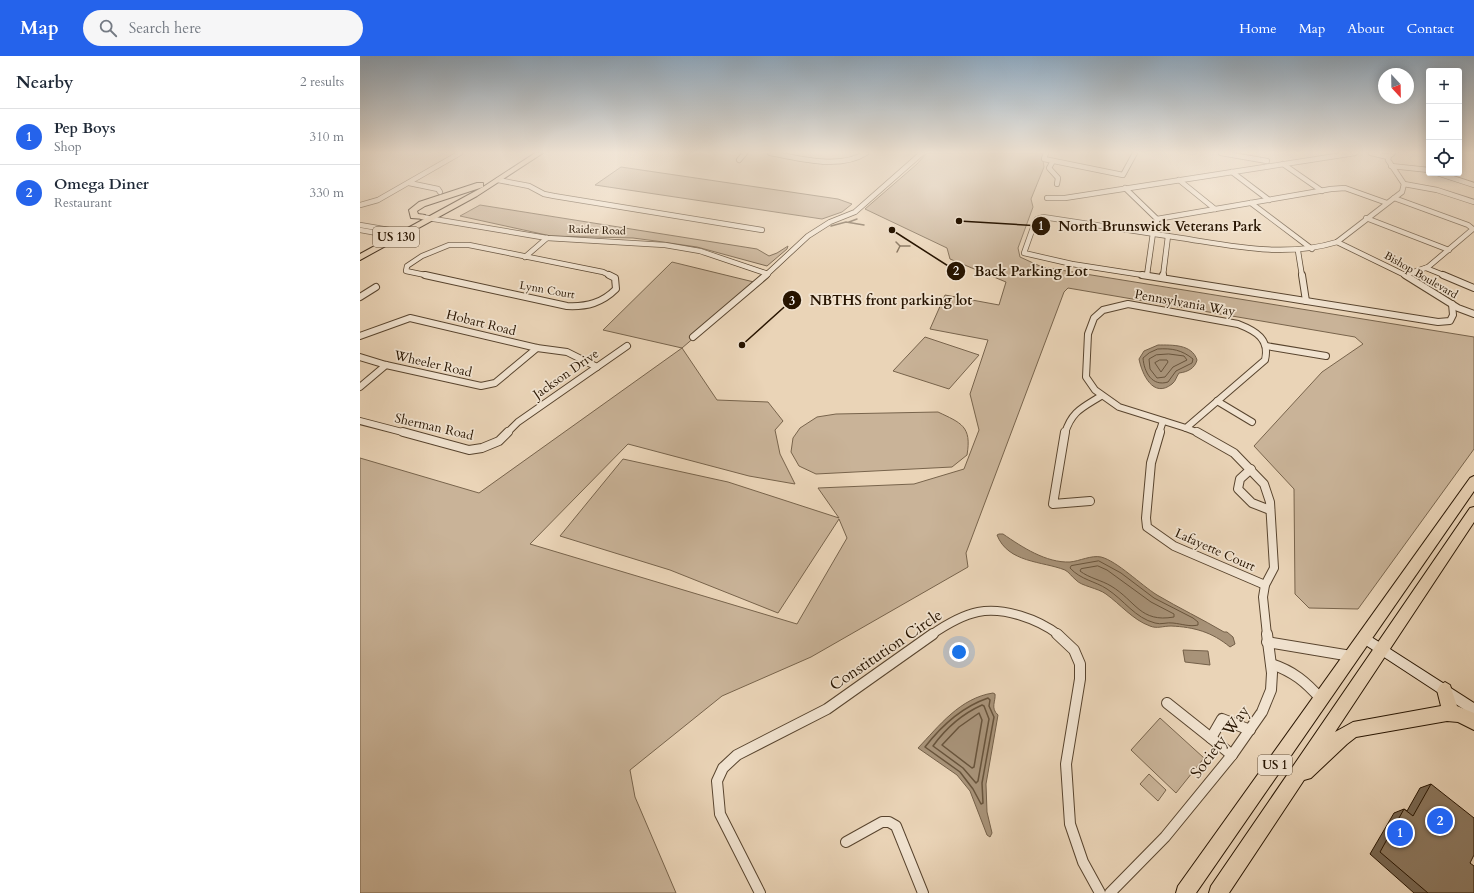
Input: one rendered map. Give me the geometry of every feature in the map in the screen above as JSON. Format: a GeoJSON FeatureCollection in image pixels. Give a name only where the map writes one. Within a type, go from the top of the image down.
{"type":"FeatureCollection","features":[{"type":"Feature","properties":{"kind":"highway"},"geometry":{"type":"LineString","coordinates":[[422,217],[414,216],[412,213],[413,210],[422,204],[459,192]]}},
{"type":"Feature","properties":{"kind":"highway","name":"US 130"},"geometry":{"type":"LineString","coordinates":[[360,249],[468,192]]}},
{"type":"Feature","properties":{"kind":"highway","name":"US 130"},"geometry":{"type":"LineString","coordinates":[[360,257],[433,218],[477,192]]}},
{"type":"Feature","properties":{"kind":"highway","name":"US 1"},"geometry":{"type":"LineString","coordinates":[[1185,893],[1474,481]]}},
{"type":"Feature","properties":{"kind":"highway","name":"US 1"},"geometry":{"type":"LineString","coordinates":[[1218,893],[1474,512]]}},
{"type":"Feature","properties":{"kind":"highway"},"geometry":{"type":"LineString","coordinates":[[1445,690],[1450,705],[1447,713]]}},
{"type":"Feature","properties":{"kind":"highway"},"geometry":{"type":"LineString","coordinates":[[1288,789],[1336,742],[1353,730],[1447,713],[1460,714],[1474,722]]}},
{"type":"Feature","properties":{"kind":"street"},"geometry":{"type":"LineString","coordinates":[[360,205],[378,200],[393,192]]}},
{"type":"Feature","properties":{"kind":"street"},"geometry":{"type":"LineString","coordinates":[[540,192],[554,196],[762,230]]}},
{"type":"Feature","properties":{"kind":"street"},"geometry":{"type":"LineString","coordinates":[[693,337],[768,274],[813,232],[830,222],[855,212],[878,192]]}},
{"type":"Feature","properties":{"kind":"street"},"geometry":{"type":"LineString","coordinates":[[1047,198],[1065,198],[1101,192]]}},
{"type":"Feature","properties":{"kind":"street"},"geometry":{"type":"LineString","coordinates":[[1129,192],[1157,219]]}},
{"type":"Feature","properties":{"kind":"street"},"geometry":{"type":"LineString","coordinates":[[1194,192],[1215,209]]}},
{"type":"Feature","properties":{"kind":"street"},"geometry":{"type":"LineString","coordinates":[[1259,192],[1269,200]]}},
{"type":"Feature","properties":{"kind":"street"},"geometry":{"type":"LineString","coordinates":[[1157,219],[1311,192]]}},
{"type":"Feature","properties":{"kind":"street"},"geometry":{"type":"LineString","coordinates":[[1356,192],[1387,203]]}},
{"type":"Feature","properties":{"kind":"street"},"geometry":{"type":"LineString","coordinates":[[1402,192],[1366,218],[1337,242],[1298,252],[1263,250],[1041,217],[1035,222],[1024,253],[1027,255],[1147,276],[1446,322],[1450,321],[1452,318],[1452,304]]}},
{"type":"Feature","properties":{"kind":"street"},"geometry":{"type":"LineString","coordinates":[[1444,192],[1474,202]]}},
{"type":"Feature","properties":{"kind":"street"},"geometry":{"type":"LineString","coordinates":[[1394,198],[1472,227],[1471,231],[1426,268],[1405,275]]}},
{"type":"Feature","properties":{"kind":"street"},"geometry":{"type":"LineString","coordinates":[[1252,203],[1312,249]]}},
{"type":"Feature","properties":{"kind":"street","name":"Raider Road"},"geometry":{"type":"LineString","coordinates":[[422,217],[547,238],[665,245],[700,251],[768,274]]}},
{"type":"Feature","properties":{"kind":"street"},"geometry":{"type":"LineString","coordinates":[[1366,218],[1449,250]]}},
{"type":"Feature","properties":{"kind":"street"},"geometry":{"type":"LineString","coordinates":[[1147,276],[1157,219]]}},
{"type":"Feature","properties":{"kind":"street"},"geometry":{"type":"LineString","coordinates":[[360,225],[391,233]]}},
{"type":"Feature","properties":{"kind":"street"},"geometry":{"type":"LineString","coordinates":[[360,230],[391,233]]}},
{"type":"Feature","properties":{"kind":"street"},"geometry":{"type":"LineString","coordinates":[[1163,278],[1168,236]]}},
{"type":"Feature","properties":{"kind":"street"},"geometry":{"type":"LineString","coordinates":[[525,257],[547,238]]}},
{"type":"Feature","properties":{"kind":"street","name":"Bishop Boulevard"},"geometry":{"type":"LineString","coordinates":[[1337,242],[1405,275],[1452,304],[1474,314]]}},
{"type":"Feature","properties":{"kind":"street","name":"Lynn Court"},"geometry":{"type":"LineString","coordinates":[[449,245],[469,245],[525,257],[603,272],[615,278],[616,289],[610,296],[597,304],[567,306],[406,271],[407,266],[422,256],[449,245]]}},
{"type":"Feature","properties":{"kind":"street"},"geometry":{"type":"LineString","coordinates":[[1298,252],[1306,301]]}},
{"type":"Feature","properties":{"kind":"street"},"geometry":{"type":"LineString","coordinates":[[1426,268],[1474,288]]}},
{"type":"Feature","properties":{"kind":"street"},"geometry":{"type":"LineString","coordinates":[[360,297],[376,287]]}},
{"type":"Feature","properties":{"kind":"street","name":"Pennsylvania Way"},"geometry":{"type":"LineString","coordinates":[[1186,428],[1119,407],[1101,396],[1095,390],[1086,377],[1088,334],[1094,318],[1103,310],[1128,304],[1238,324],[1257,333],[1266,346]]}},
{"type":"Feature","properties":{"kind":"street","name":"Hobart Road"},"geometry":{"type":"LineString","coordinates":[[360,336],[410,318],[537,348],[567,352],[597,368]]}},
{"type":"Feature","properties":{"kind":"street","name":"Jackson Drive"},"geometry":{"type":"LineString","coordinates":[[518,422],[627,346]]}},
{"type":"Feature","properties":{"kind":"street"},"geometry":{"type":"LineString","coordinates":[[1186,428],[1262,363],[1267,353],[1266,346],[1326,356]]}},
{"type":"Feature","properties":{"kind":"street","name":"Wheeler Road"},"geometry":{"type":"LineString","coordinates":[[360,357],[386,365],[480,386],[495,383],[537,348]]}},
{"type":"Feature","properties":{"kind":"street"},"geometry":{"type":"LineString","coordinates":[[360,387],[386,365]]}},
{"type":"Feature","properties":{"kind":"street"},"geometry":{"type":"LineString","coordinates":[[1090,501],[1053,504],[1065,434],[1069,420],[1079,410],[1101,396]]}},
{"type":"Feature","properties":{"kind":"street"},"geometry":{"type":"LineString","coordinates":[[1217,401],[1252,422]]}},
{"type":"Feature","properties":{"kind":"street","name":"Sherman Road"},"geometry":{"type":"LineString","coordinates":[[360,420],[469,450],[482,448],[499,441],[518,422]]}},
{"type":"Feature","properties":{"kind":"street","name":"Lafayette Court"},"geometry":{"type":"LineString","coordinates":[[1163,421],[1151,463],[1146,518],[1147,526],[1174,546],[1265,585]]}},
{"type":"Feature","properties":{"kind":"street","name":"Society Way"},"geometry":{"type":"LineString","coordinates":[[1110,893],[1165,837],[1232,755],[1260,716],[1269,696],[1272,682],[1263,597],[1265,585],[1274,568],[1270,502],[1264,484],[1234,453],[1193,430],[1186,428]]}},
{"type":"Feature","properties":{"kind":"street"},"geometry":{"type":"LineString","coordinates":[[1251,469],[1240,479],[1238,490],[1243,498],[1255,506],[1270,510]]}},
{"type":"Feature","properties":{"kind":"street","name":"Constitution Circle"},"geometry":{"type":"LineString","coordinates":[[760,893],[720,814],[717,781],[723,768],[737,755],[827,709],[944,626],[977,612],[996,611],[1016,615],[1048,627],[1069,644],[1074,650],[1080,664],[1080,679],[1066,764],[1070,824],[1083,862],[1100,893]]}},
{"type":"Feature","properties":{"kind":"street"},"geometry":{"type":"LineString","coordinates":[[1365,638],[1474,710]]}},
{"type":"Feature","properties":{"kind":"street"},"geometry":{"type":"LineString","coordinates":[[1267,642],[1351,656]]}},
{"type":"Feature","properties":{"kind":"street"},"geometry":{"type":"LineString","coordinates":[[1271,664],[1290,669],[1298,675],[1321,699]]}},
{"type":"Feature","properties":{"kind":"street"},"geometry":{"type":"LineString","coordinates":[[1167,703],[1232,755]]}},
{"type":"Feature","properties":{"kind":"street"},"geometry":{"type":"LineString","coordinates":[[1211,738],[1222,720],[1250,730]]}},
{"type":"Feature","properties":{"kind":"street"},"geometry":{"type":"LineString","coordinates":[[846,842],[882,822],[889,822],[896,826],[923,893]]}},
{"type":"Feature","properties":{"kind":"shaded area"},"geometry":{"type":"Polygon","coordinates":[[[642,192],[791,192],[838,199],[852,204],[842,212],[822,219],[642,192]]]}},
{"type":"Feature","properties":{"kind":"shaded area"},"geometry":{"type":"Polygon","coordinates":[[[885,192],[1034,192],[1031,199],[1033,207],[1018,248],[1020,257],[1042,267],[1474,337],[1474,449],[1358,609],[1309,608],[1295,594],[1294,489],[1254,446],[1322,372],[1363,344],[1355,337],[1068,288],[1064,292],[966,553],[968,567],[811,657],[722,696],[630,770],[635,797],[676,893],[360,893],[360,458],[479,493],[682,348],[717,400],[768,402],[783,421],[775,430],[780,454],[795,484],[749,476],[628,444],[530,544],[797,624],[847,538],[839,519],[778,613],[670,570],[560,536],[623,459],[728,482],[839,518],[818,488],[914,484],[964,469],[979,430],[970,394],[988,340],[930,329],[945,295],[999,305],[1006,282],[950,259],[947,248],[865,209],[885,192]]]}},
{"type":"Feature","properties":{"kind":"shaded area"},"geometry":{"type":"Polygon","coordinates":[[[480,205],[757,249],[769,256],[788,246],[787,249],[767,266],[697,247],[633,238],[551,236],[460,216],[480,205]]]}},
{"type":"Feature","properties":{"kind":"shaded area"},"geometry":{"type":"Polygon","coordinates":[[[672,262],[758,283],[682,348],[603,330],[672,262]]]}},
{"type":"Feature","properties":{"kind":"shaded area"},"geometry":{"type":"Polygon","coordinates":[[[925,337],[979,355],[949,389],[893,371],[925,337]]]}},
{"type":"Feature","properties":{"kind":"shaded area"},"geometry":{"type":"Polygon","coordinates":[[[938,412],[959,423],[966,432],[968,438],[967,455],[952,467],[816,474],[799,466],[791,452],[793,438],[800,428],[817,417],[836,414],[938,412]]]}},
{"type":"Feature","properties":{"kind":"shaded area"},"geometry":{"type":"Polygon","coordinates":[[[1160,718],[1204,758],[1176,793],[1131,750],[1160,718]]]}},
{"type":"Feature","properties":{"kind":"shaded area"},"geometry":{"type":"Polygon","coordinates":[[[1149,774],[1166,790],[1158,801],[1140,784],[1149,774]]]}},
{"type":"Feature","properties":{"kind":"water"},"geometry":{"type":"Polygon","coordinates":[[[1158,345],[1181,346],[1191,351],[1197,360],[1191,369],[1179,373],[1172,384],[1165,388],[1159,389],[1154,387],[1146,377],[1140,365],[1139,359],[1144,351],[1158,345]]]}},
{"type":"Feature","properties":{"kind":"water"},"geometry":{"type":"Polygon","coordinates":[[[1003,534],[1026,549],[1052,560],[1070,562],[1089,557],[1101,557],[1107,559],[1122,568],[1157,595],[1224,632],[1227,632],[1233,637],[1235,644],[1230,647],[1209,634],[1195,629],[1171,626],[1150,626],[1132,616],[1106,594],[1078,582],[1065,570],[1026,560],[1017,556],[1002,544],[997,535],[1003,534]]]}},
{"type":"Feature","properties":{"kind":"water"},"geometry":{"type":"Polygon","coordinates":[[[1183,650],[1208,651],[1210,665],[1185,662],[1183,650]]]}},
{"type":"Feature","properties":{"kind":"water"},"geometry":{"type":"Polygon","coordinates":[[[993,693],[995,694],[994,710],[998,715],[986,784],[987,812],[992,833],[990,837],[987,835],[970,791],[957,775],[918,748],[942,722],[960,707],[981,696],[993,693]]]}},
{"type":"Feature","properties":{"kind":"building"},"geometry":{"type":"Polygon","coordinates":[[[1431,784],[1474,818],[1474,855],[1470,863],[1474,866],[1474,893],[1428,893],[1380,852],[1404,809],[1413,816],[1431,784]]]}},
{"type":"Feature","properties":{"kind":"waterway"},"geometry":{"type":"LineString","coordinates":[[849,222],[857,219]]}},
{"type":"Feature","properties":{"kind":"waterway"},"geometry":{"type":"LineString","coordinates":[[831,226],[846,222],[864,225]]}},
{"type":"Feature","properties":{"kind":"waterway"},"geometry":{"type":"LineString","coordinates":[[896,242],[900,246]]}},
{"type":"Feature","properties":{"kind":"waterway"},"geometry":{"type":"LineString","coordinates":[[897,252],[900,246]]}},
{"type":"Feature","properties":{"kind":"waterway"},"geometry":{"type":"LineString","coordinates":[[900,246],[910,246]]}},
{"type":"Feature","properties":{"kind":"place","name":"North Brunswick Veterans Park"},"geometry":{"type":"Point","coordinates":[959,221]}},
{"type":"Feature","properties":{"kind":"place","name":"Back Parking Lot"},"geometry":{"type":"Point","coordinates":[892,230]}},
{"type":"Feature","properties":{"kind":"place","name":"NBTHS front parking lot"},"geometry":{"type":"Point","coordinates":[742,345]}},
{"type":"Feature","properties":{"kind":"place","name":"Omega Diner"},"geometry":{"type":"Point","coordinates":[1440,821]}},
{"type":"Feature","properties":{"kind":"place","name":"Pep Boys"},"geometry":{"type":"Point","coordinates":[1400,833]}}]}
